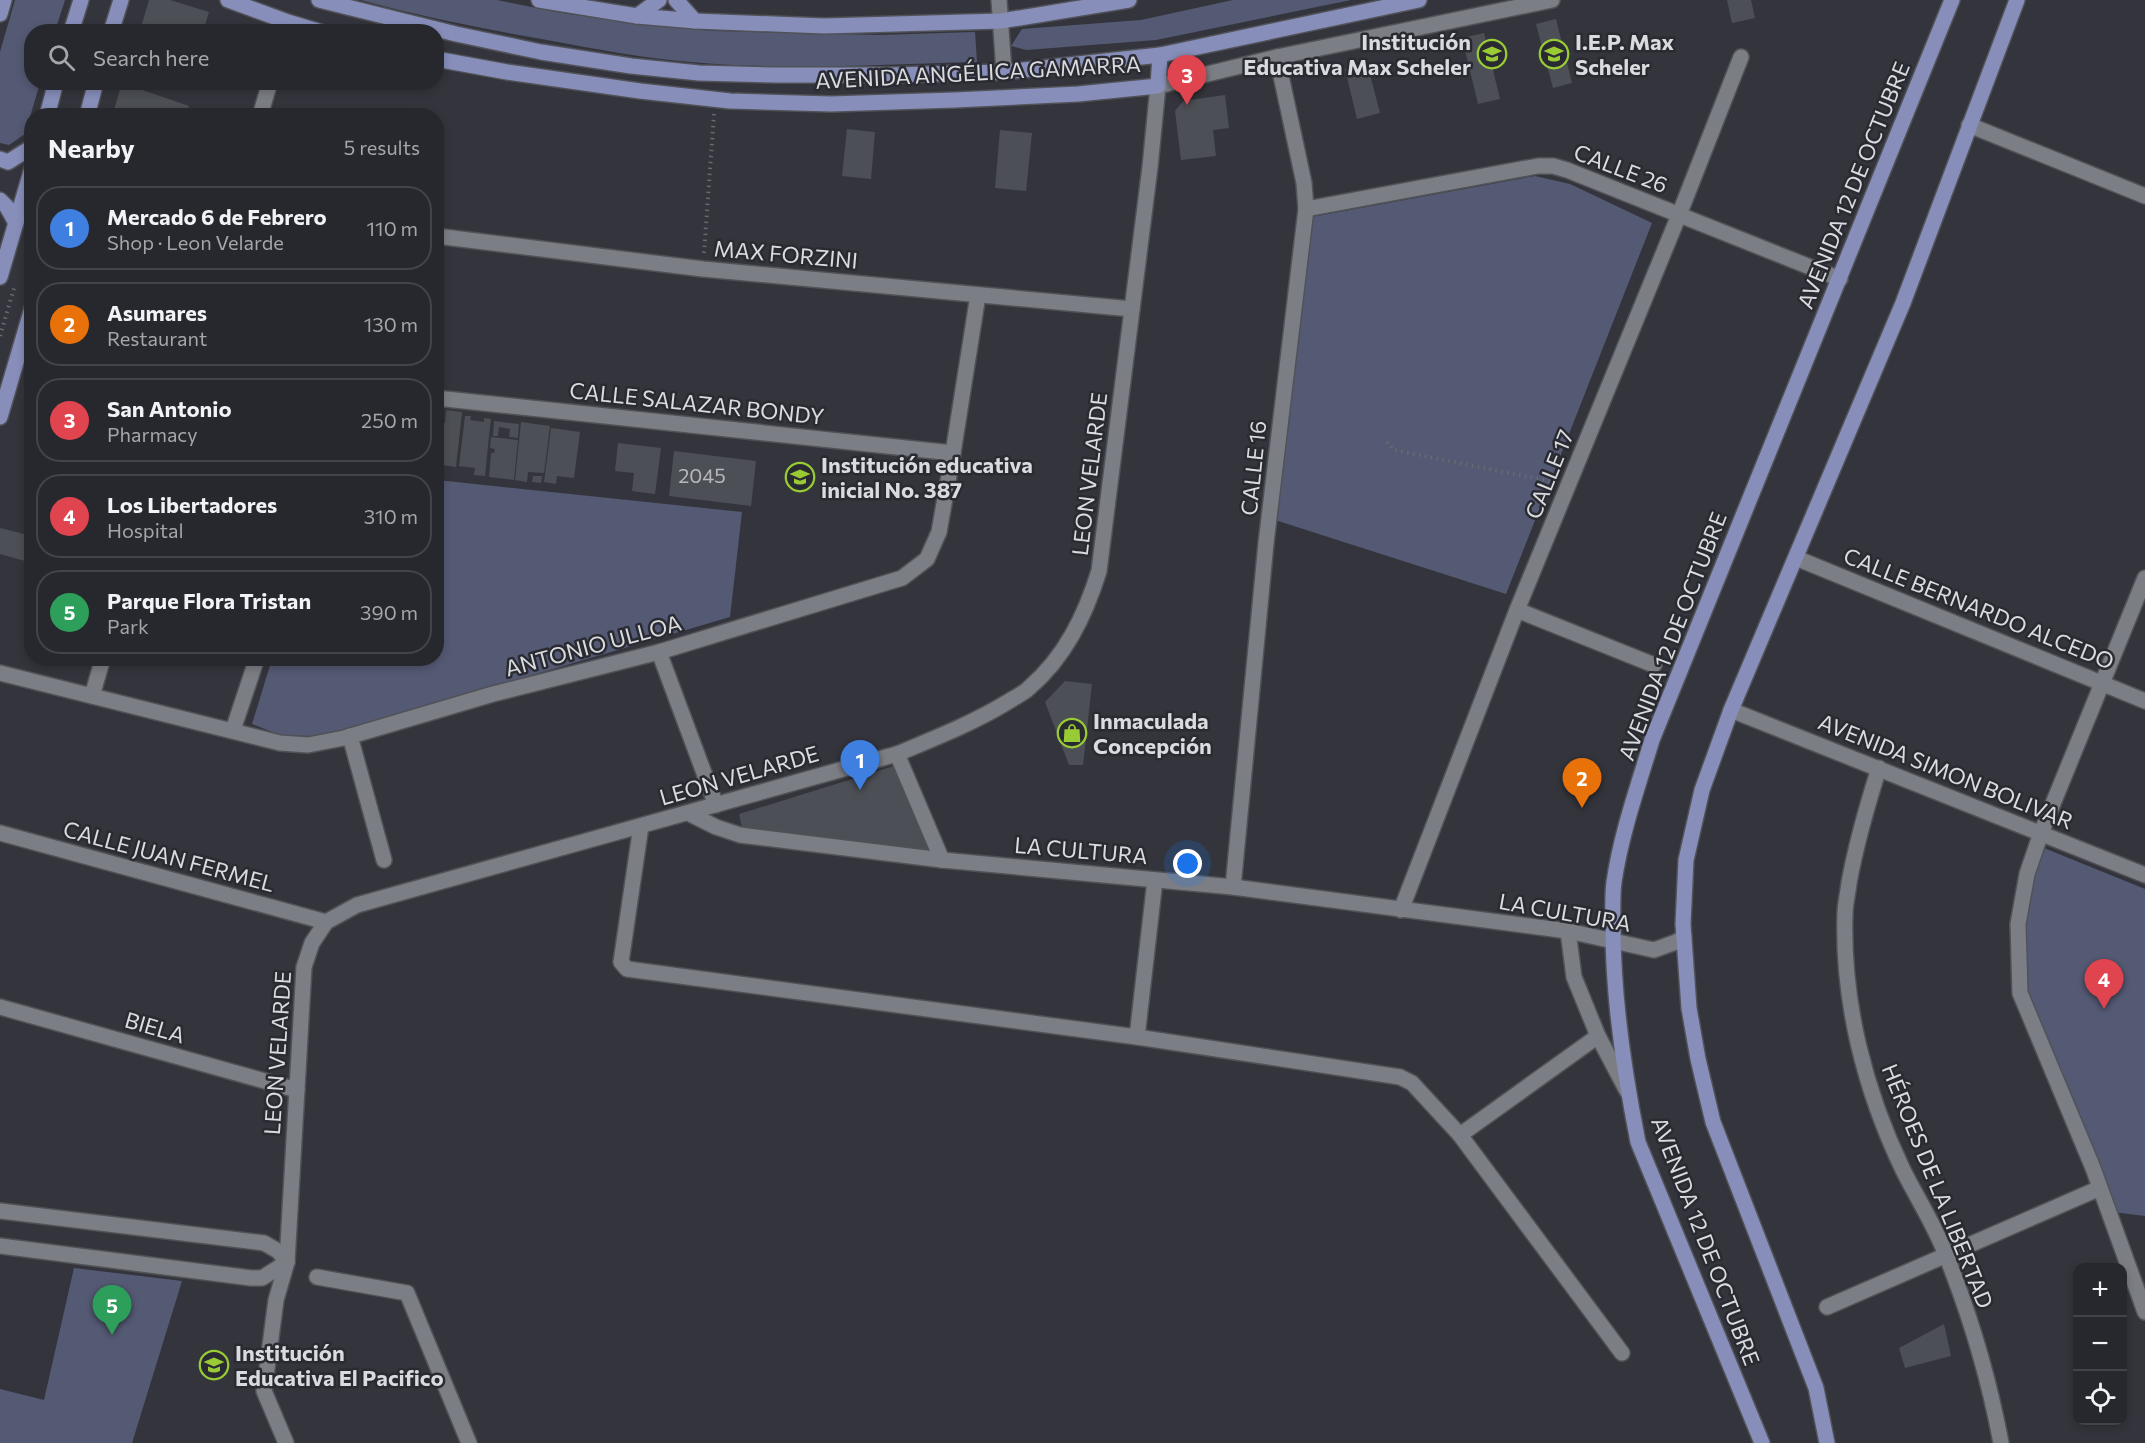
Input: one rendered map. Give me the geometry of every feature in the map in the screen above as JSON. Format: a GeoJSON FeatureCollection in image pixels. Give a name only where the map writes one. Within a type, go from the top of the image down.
{"type":"FeatureCollection","features":[{"type":"Feature","properties":{"kind":"main road"},"geometry":{"type":"LineString","coordinates":[[0,14],[4,0]]}},
{"type":"Feature","properties":{"kind":"main road"},"geometry":{"type":"LineString","coordinates":[[74,24],[81,0]]}},
{"type":"Feature","properties":{"kind":"main road"},"geometry":{"type":"LineString","coordinates":[[113,24],[120,0]]}},
{"type":"Feature","properties":{"kind":"main road"},"geometry":{"type":"LineString","coordinates":[[228,0],[280,24]]}},
{"type":"Feature","properties":{"kind":"main road","name":"AVENIDA ANGÉLICA GAMARRA"},"geometry":{"type":"LineString","coordinates":[[319,0],[416,24]]}},
{"type":"Feature","properties":{"kind":"main road"},"geometry":{"type":"LineString","coordinates":[[539,0],[566,2],[637,16],[695,21],[824,26],[1001,21],[1129,0]]}},
{"type":"Feature","properties":{"kind":"main road"},"geometry":{"type":"LineString","coordinates":[[637,16],[659,0]]}},
{"type":"Feature","properties":{"kind":"main road"},"geometry":{"type":"LineString","coordinates":[[676,0],[695,21]]}},
{"type":"Feature","properties":{"kind":"main road","name":"AVENIDA ANGÉLICA GAMARRA"},"geometry":{"type":"LineString","coordinates":[[444,31],[541,52],[699,72],[776,75],[1004,72],[1160,55],[1419,0]]}},
{"type":"Feature","properties":{"kind":"main road","name":"AVENIDA 12 DE OCTUBRE"},"geometry":{"type":"LineString","coordinates":[[1762,1443],[1638,1142],[1628,1094],[1615,976],[1614,881],[1623,837],[1652,740],[1952,0]]}},
{"type":"Feature","properties":{"kind":"main road"},"geometry":{"type":"LineString","coordinates":[[1827,1443],[1816,1388],[1713,1122],[1689,1008],[1684,937],[1686,860],[1702,790],[1731,710],[1903,303],[2017,0]]}},
{"type":"Feature","properties":{"kind":"main road","name":"LEON VELARDE"},"geometry":{"type":"LineString","coordinates":[[1158,86],[1160,55]]}},
{"type":"Feature","properties":{"kind":"main road","name":"AVENIDA ANGÉLICA GAMARRA"},"geometry":{"type":"LineString","coordinates":[[444,60],[507,72],[715,99],[842,103],[1078,94],[1158,86]]}},
{"type":"Feature","properties":{"kind":"main road"},"geometry":{"type":"LineString","coordinates":[[49,108],[55,90]]}},
{"type":"Feature","properties":{"kind":"main road"},"geometry":{"type":"LineString","coordinates":[[57,90],[58,108]]}},
{"type":"Feature","properties":{"kind":"main road"},"geometry":{"type":"LineString","coordinates":[[89,108],[94,90]]}},
{"type":"Feature","properties":{"kind":"main road"},"geometry":{"type":"LineString","coordinates":[[0,159],[8,162],[24,153]]}},
{"type":"Feature","properties":{"kind":"main road"},"geometry":{"type":"LineString","coordinates":[[0,278],[24,195]]}},
{"type":"Feature","properties":{"kind":"main road"},"geometry":{"type":"LineString","coordinates":[[0,200],[16,222]]}},
{"type":"Feature","properties":{"kind":"main road"},"geometry":{"type":"LineString","coordinates":[[0,417],[24,335]]}},
{"type":"Feature","properties":{"kind":"street"},"geometry":{"type":"LineString","coordinates":[[999,0],[1004,72]]}},
{"type":"Feature","properties":{"kind":"street","name":"AVENIDA ANGÉLICA GAMARRA"},"geometry":{"type":"LineString","coordinates":[[1158,86],[1277,57],[1552,0]]}},
{"type":"Feature","properties":{"kind":"street","name":"CALLE 16"},"geometry":{"type":"LineString","coordinates":[[1233,887],[1266,543],[1306,209],[1304,183],[1277,57]]}},
{"type":"Feature","properties":{"kind":"street","name":"CALLE 17"},"geometry":{"type":"LineString","coordinates":[[1401,910],[1517,610],[1679,215],[1741,57]]}},
{"type":"Feature","properties":{"kind":"street","name":"LEON VELARDE"},"geometry":{"type":"LineString","coordinates":[[286,1443],[264,1391],[276,1300],[287,1262],[304,967],[312,943],[326,922],[357,905],[897,754],[976,720],[1028,689],[1060,655],[1078,628],[1099,571],[1158,86]]}},
{"type":"Feature","properties":{"kind":"street"},"geometry":{"type":"LineString","coordinates":[[262,108],[268,90]]}},
{"type":"Feature","properties":{"kind":"street"},"geometry":{"type":"LineString","coordinates":[[1969,125],[2145,196]]}},
{"type":"Feature","properties":{"kind":"street","name":"CALLE 26"},"geometry":{"type":"LineString","coordinates":[[1306,209],[1538,166],[1553,166],[1840,279]]}},
{"type":"Feature","properties":{"kind":"street","name":"MAX FORZINI"},"geometry":{"type":"LineString","coordinates":[[444,237],[703,269],[1132,309]]}},
{"type":"Feature","properties":{"kind":"street","name":"ANTONIO ULLOA"},"geometry":{"type":"LineString","coordinates":[[0,674],[280,743],[308,745],[350,736],[493,694],[659,652],[902,578],[927,559],[939,532],[978,294]]}},
{"type":"Feature","properties":{"kind":"street","name":"CALLE SALAZAR BONDY"},"geometry":{"type":"LineString","coordinates":[[444,399],[953,453]]}},
{"type":"Feature","properties":{"kind":"street","name":"CALLE BERNARDO ALCEDO"},"geometry":{"type":"LineString","coordinates":[[1796,558],[2145,701]]}},
{"type":"Feature","properties":{"kind":"street"},"geometry":{"type":"LineString","coordinates":[[2145,578],[2041,833],[2027,874],[2018,924],[2020,993],[2100,1188],[2145,1312]]}},
{"type":"Feature","properties":{"kind":"street"},"geometry":{"type":"LineString","coordinates":[[1517,610],[1654,665]]}},
{"type":"Feature","properties":{"kind":"street"},"geometry":{"type":"LineString","coordinates":[[659,652],[716,805]]}},
{"type":"Feature","properties":{"kind":"street"},"geometry":{"type":"LineString","coordinates":[[92,696],[101,666]]}},
{"type":"Feature","properties":{"kind":"street"},"geometry":{"type":"LineString","coordinates":[[233,730],[254,666]]}},
{"type":"Feature","properties":{"kind":"street","name":"AVENIDA SIMON BOLIVAR"},"geometry":{"type":"LineString","coordinates":[[1731,710],[2145,875]]}},
{"type":"Feature","properties":{"kind":"street"},"geometry":{"type":"LineString","coordinates":[[350,736],[384,860]]}},
{"type":"Feature","properties":{"kind":"street"},"geometry":{"type":"LineString","coordinates":[[897,754],[942,860]]}},
{"type":"Feature","properties":{"kind":"street","name":"HÉROES DE LA LIBERTAD"},"geometry":{"type":"LineString","coordinates":[[1879,768],[1853,862],[1845,913],[1846,967],[1851,1016],[1875,1099],[1902,1168],[1946,1253],[1973,1332],[2001,1443]]}},
{"type":"Feature","properties":{"kind":"street","name":"LA CULTURA"},"geometry":{"type":"LineString","coordinates":[[688,813],[716,827],[740,835],[942,860],[1233,887],[1568,931],[1654,950],[1684,937]]}},
{"type":"Feature","properties":{"kind":"street"},"geometry":{"type":"LineString","coordinates":[[641,826],[621,962],[627,969],[1137,1037],[1400,1077],[1412,1083],[1460,1135],[1622,1353]]}},
{"type":"Feature","properties":{"kind":"street","name":"CALLE JUAN FERMEL"},"geometry":{"type":"LineString","coordinates":[[0,833],[326,922]]}},
{"type":"Feature","properties":{"kind":"street"},"geometry":{"type":"LineString","coordinates":[[1137,1037],[1155,880]]}},
{"type":"Feature","properties":{"kind":"street"},"geometry":{"type":"LineString","coordinates":[[1568,931],[1574,977],[1598,1036],[1628,1094]]}},
{"type":"Feature","properties":{"kind":"street","name":"BIELA"},"geometry":{"type":"LineString","coordinates":[[0,1006],[297,1090]]}},
{"type":"Feature","properties":{"kind":"street"},"geometry":{"type":"LineString","coordinates":[[1460,1135],[1598,1036]]}},
{"type":"Feature","properties":{"kind":"street"},"geometry":{"type":"LineString","coordinates":[[1827,1306],[2100,1188]]}},
{"type":"Feature","properties":{"kind":"street"},"geometry":{"type":"LineString","coordinates":[[0,1210],[264,1243],[278,1251],[287,1262],[262,1278],[251,1278],[0,1246]]}},
{"type":"Feature","properties":{"kind":"street"},"geometry":{"type":"LineString","coordinates":[[317,1277],[407,1293],[469,1443]]}},
{"type":"Feature","properties":{"kind":"path"},"geometry":{"type":"LineString","coordinates":[[703,269],[715,99]]}},
{"type":"Feature","properties":{"kind":"path"},"geometry":{"type":"LineString","coordinates":[[1387,442],[1394,450],[1556,482]]}},
{"type":"Feature","properties":{"kind":"shaded area"},"geometry":{"type":"Polygon","coordinates":[[[15,0],[65,0],[57,24],[24,24],[24,90],[38,90],[33,108],[24,108],[24,135],[9,145],[0,143],[0,52],[15,0]]]}},
{"type":"Feature","properties":{"kind":"shaded area"},"geometry":{"type":"Polygon","coordinates":[[[361,0],[497,0],[556,12],[638,24],[713,31],[879,35],[975,32],[977,62],[762,66],[673,60],[601,50],[477,27],[361,0]]]}},
{"type":"Feature","properties":{"kind":"shaded area"},"geometry":{"type":"Polygon","coordinates":[[[1233,0],[1351,0],[1156,40],[1026,50],[1011,46],[1022,29],[1141,20],[1233,0]]]}},
{"type":"Feature","properties":{"kind":"shaded area"},"geometry":{"type":"Polygon","coordinates":[[[1535,176],[1570,184],[1652,223],[1506,594],[1272,519],[1306,218],[1535,176]]]}},
{"type":"Feature","properties":{"kind":"shaded area"},"geometry":{"type":"Polygon","coordinates":[[[444,481],[742,512],[730,617],[345,730],[309,736],[280,735],[252,724],[270,666],[444,666],[444,481]]]}},
{"type":"Feature","properties":{"kind":"shaded area"},"geometry":{"type":"Polygon","coordinates":[[[2039,846],[2145,889],[2145,1216],[2113,1212],[2022,979],[2021,910],[2039,846]]]}},
{"type":"Feature","properties":{"kind":"shaded area"},"geometry":{"type":"Polygon","coordinates":[[[74,1268],[182,1281],[132,1443],[0,1443],[0,1389],[44,1400],[74,1268]]]}},
{"type":"Feature","properties":{"kind":"building"},"geometry":{"type":"Polygon","coordinates":[[[149,0],[170,0],[209,12],[205,24],[142,24],[149,0]]]}},
{"type":"Feature","properties":{"kind":"building"},"geometry":{"type":"Polygon","coordinates":[[[1727,0],[1751,0],[1755,18],[1732,23],[1727,0]]]}},
{"type":"Feature","properties":{"kind":"building","name":"I.E.P. Max Scheler"},"geometry":{"type":"Polygon","coordinates":[[[1556,19],[1572,83],[1553,88],[1536,24],[1556,19]]]}},
{"type":"Feature","properties":{"kind":"building"},"geometry":{"type":"Polygon","coordinates":[[[1484,33],[1500,99],[1478,104],[1462,38],[1484,33]]]}},
{"type":"Feature","properties":{"kind":"building"},"geometry":{"type":"Polygon","coordinates":[[[1367,63],[1380,113],[1357,119],[1345,69],[1367,63]]]}},
{"type":"Feature","properties":{"kind":"building"},"geometry":{"type":"Polygon","coordinates":[[[120,90],[142,90],[189,106],[188,108],[115,108],[120,90]]]}},
{"type":"Feature","properties":{"kind":"building"},"geometry":{"type":"Polygon","coordinates":[[[1225,95],[1229,128],[1213,130],[1216,156],[1181,160],[1175,111],[1183,101],[1225,95]]]}},
{"type":"Feature","properties":{"kind":"building"},"geometry":{"type":"Polygon","coordinates":[[[847,129],[875,132],[871,179],[842,176],[847,129]]]}},
{"type":"Feature","properties":{"kind":"building"},"geometry":{"type":"Polygon","coordinates":[[[1000,130],[1032,133],[1026,191],[995,188],[1000,130]]]}},
{"type":"Feature","properties":{"kind":"building"},"geometry":{"type":"Polygon","coordinates":[[[446,410],[462,412],[456,467],[444,465],[446,410]]]}},
{"type":"Feature","properties":{"kind":"building"},"geometry":{"type":"Polygon","coordinates":[[[465,416],[471,416],[470,420],[484,422],[484,418],[491,419],[485,476],[474,475],[475,468],[459,466],[465,416]]]}},
{"type":"Feature","properties":{"kind":"building"},"geometry":{"type":"Polygon","coordinates":[[[494,421],[519,424],[518,438],[509,437],[510,429],[499,427],[498,436],[493,436],[494,421]]]}},
{"type":"Feature","properties":{"kind":"building"},"geometry":{"type":"Polygon","coordinates":[[[521,422],[550,426],[544,473],[528,472],[527,482],[515,480],[521,422]]]}},
{"type":"Feature","properties":{"kind":"building"},"geometry":{"type":"Polygon","coordinates":[[[551,428],[580,432],[574,478],[557,476],[556,484],[544,482],[551,428]]]}},
{"type":"Feature","properties":{"kind":"building"},"geometry":{"type":"Polygon","coordinates":[[[491,437],[518,440],[514,480],[489,477],[491,453],[494,453],[495,449],[490,448],[491,437]]]}},
{"type":"Feature","properties":{"kind":"building"},"geometry":{"type":"Polygon","coordinates":[[[618,443],[661,448],[655,494],[632,491],[634,473],[615,471],[618,443]]]}},
{"type":"Feature","properties":{"kind":"building"},"geometry":{"type":"Polygon","coordinates":[[[674,451],[756,461],[751,506],[669,496],[674,451]]]}},
{"type":"Feature","properties":{"kind":"building"},"geometry":{"type":"Polygon","coordinates":[[[533,476],[542,476],[541,483],[532,482],[533,476]]]}},
{"type":"Feature","properties":{"kind":"building"},"geometry":{"type":"Polygon","coordinates":[[[0,528],[24,534],[24,561],[0,554],[0,528]]]}},
{"type":"Feature","properties":{"kind":"building","name":"Inmaculada Concepción"},"geometry":{"type":"Polygon","coordinates":[[[1065,681],[1092,684],[1083,765],[1069,765],[1045,702],[1065,681]]]}},
{"type":"Feature","properties":{"kind":"building"},"geometry":{"type":"Polygon","coordinates":[[[894,766],[929,852],[743,832],[739,814],[894,766]]]}},
{"type":"Feature","properties":{"kind":"building"},"geometry":{"type":"Polygon","coordinates":[[[1944,1324],[1951,1356],[1905,1368],[1899,1348],[1944,1324]]]}},
{"type":"Feature","properties":{"kind":"place","name":"Institución Educativa Max Scheler"},"geometry":{"type":"Point","coordinates":[1492,54]}},
{"type":"Feature","properties":{"kind":"place","name":"I.E.P. Max Scheler"},"geometry":{"type":"Point","coordinates":[1554,54]}},
{"type":"Feature","properties":{"kind":"place","name":"San Antonio"},"geometry":{"type":"Point","coordinates":[1187,105]}},
{"type":"Feature","properties":{"kind":"place","name":"Institución educativa inicial No. 387"},"geometry":{"type":"Point","coordinates":[800,477]}},
{"type":"Feature","properties":{"kind":"place","name":"Inmaculada Concepción"},"geometry":{"type":"Point","coordinates":[1072,733]}},
{"type":"Feature","properties":{"kind":"place","name":"Mercado 6 de Febrero"},"geometry":{"type":"Point","coordinates":[860,790]}},
{"type":"Feature","properties":{"kind":"place","name":"Asumares"},"geometry":{"type":"Point","coordinates":[1582,808]}},
{"type":"Feature","properties":{"kind":"place","name":"Los Libertadores"},"geometry":{"type":"Point","coordinates":[2104,1009]}},
{"type":"Feature","properties":{"kind":"place","name":"Parque Flora Tristan"},"geometry":{"type":"Point","coordinates":[112,1335]}},
{"type":"Feature","properties":{"kind":"place","name":"Institución Educativa El Pacifico"},"geometry":{"type":"Point","coordinates":[214,1365]}}]}
